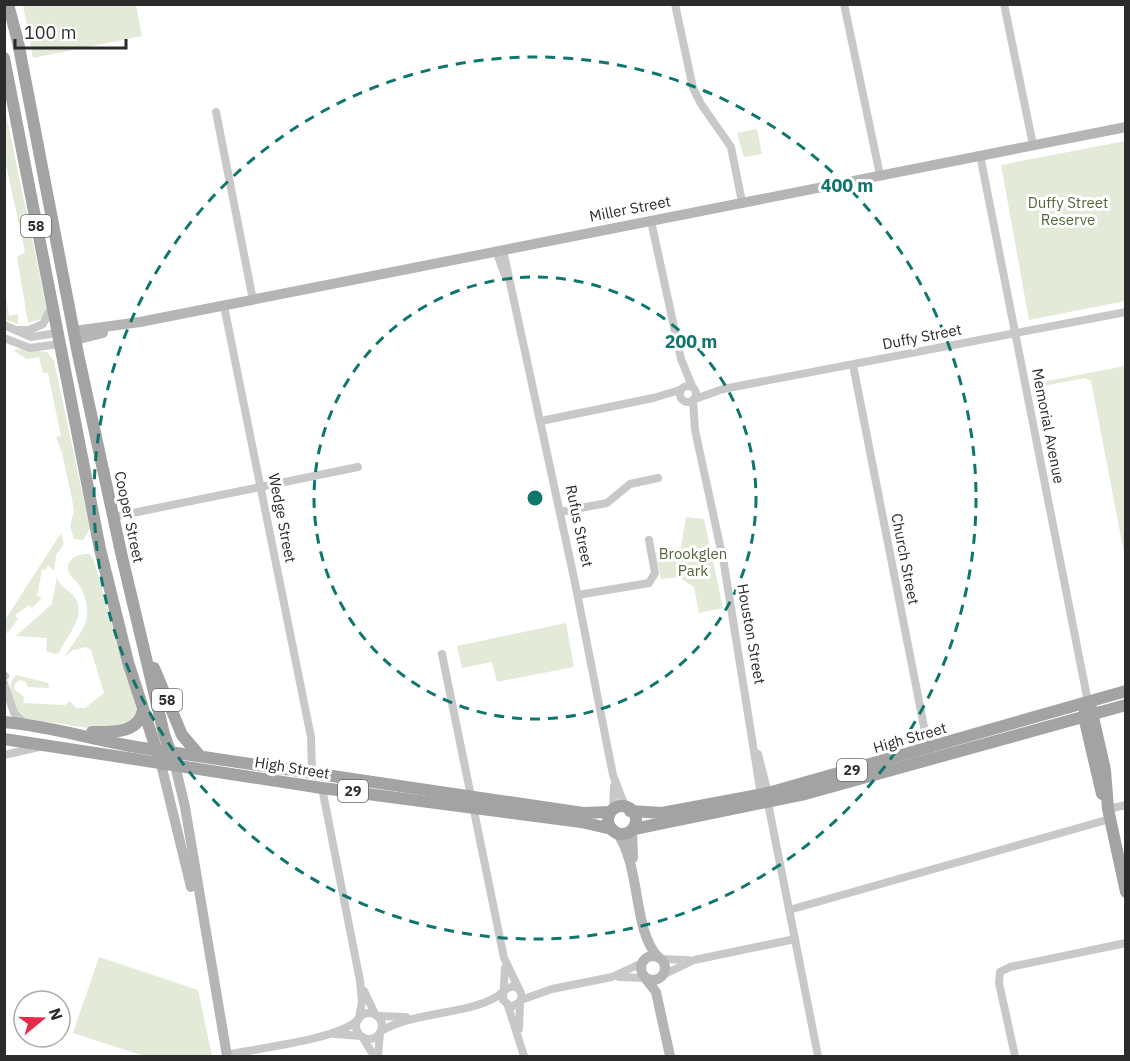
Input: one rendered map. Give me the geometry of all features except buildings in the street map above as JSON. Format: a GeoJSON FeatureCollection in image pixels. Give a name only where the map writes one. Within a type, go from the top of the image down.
{"type":"FeatureCollection","features":[{"type":"Feature","properties":{"kind":"main road","name":"Cooper Street"},"geometry":{"type":"LineString","coordinates":[[8,16],[113,517],[141,640],[175,765]]}},
{"type":"Feature","properties":{"kind":"main road","name":"Cooper Street"},"geometry":{"type":"LineString","coordinates":[[4,58],[100,549],[143,710],[161,764]]}},
{"type":"Feature","properties":{"kind":"main road"},"geometry":{"type":"LineString","coordinates":[[58,339],[74,336]]}},
{"type":"Feature","properties":{"kind":"main road"},"geometry":{"type":"LineString","coordinates":[[100,549],[107,544],[113,517]]}},
{"type":"Feature","properties":{"kind":"main road","name":"58"},"geometry":{"type":"LineString","coordinates":[[141,640],[182,735],[199,755]]}},
{"type":"Feature","properties":{"kind":"main road","name":"High Street"},"geometry":{"type":"LineString","coordinates":[[929,753],[1125,691]]}},
{"type":"Feature","properties":{"kind":"main road","name":"Memorial Avenue"},"geometry":{"type":"LineString","coordinates":[[1088,702],[1089,716],[1105,770],[1109,814],[1125,892]]}},
{"type":"Feature","properties":{"kind":"main road","name":"High Street"},"geometry":{"type":"LineString","coordinates":[[633,830],[1125,705]]}},
{"type":"Feature","properties":{"kind":"main road"},"geometry":{"type":"LineString","coordinates":[[61,730],[120,731],[132,727],[141,719],[143,710]]}},
{"type":"Feature","properties":{"kind":"main road","name":"High Street"},"geometry":{"type":"LineString","coordinates":[[4,722],[61,730],[155,749],[316,774],[614,830]]}},
{"type":"Feature","properties":{"kind":"main road","name":"High Street"},"geometry":{"type":"LineString","coordinates":[[4,739],[322,788],[583,813],[611,810]]}},
{"type":"Feature","properties":{"kind":"main road","name":"Wedge Street"},"geometry":{"type":"LineString","coordinates":[[316,774],[322,788]]}},
{"type":"Feature","properties":{"kind":"main road","name":"High Street"},"geometry":{"type":"LineString","coordinates":[[628,810],[662,813],[766,797]]}},
{"type":"Feature","properties":{"kind":"main road"},"geometry":{"type":"LineString","coordinates":[[611,810],[607,819],[614,830]]}},
{"type":"Feature","properties":{"kind":"main road","name":"29"},"geometry":{"type":"LineString","coordinates":[[611,810],[628,810]]}},
{"type":"Feature","properties":{"kind":"main road"},"geometry":{"type":"LineString","coordinates":[[628,810],[636,820],[633,830]]}},
{"type":"Feature","properties":{"kind":"main road","name":"29"},"geometry":{"type":"LineString","coordinates":[[614,830],[625,833],[633,830]]}},
{"type":"Feature","properties":{"kind":"street"},"geometry":{"type":"LineString","coordinates":[[675,4],[693,88],[701,104],[731,147],[742,202]]}},
{"type":"Feature","properties":{"kind":"street"},"geometry":{"type":"LineString","coordinates":[[844,4],[880,175]]}},
{"type":"Feature","properties":{"kind":"street"},"geometry":{"type":"LineString","coordinates":[[1004,4],[1033,145]]}},
{"type":"Feature","properties":{"kind":"street"},"geometry":{"type":"LineString","coordinates":[[4,93],[16,126]]}},
{"type":"Feature","properties":{"kind":"street"},"geometry":{"type":"LineString","coordinates":[[216,112],[253,300]]}},
{"type":"Feature","properties":{"kind":"street","name":"Miller Street"},"geometry":{"type":"LineString","coordinates":[[74,336],[1125,127]]}},
{"type":"Feature","properties":{"kind":"street","name":"Memorial Avenue"},"geometry":{"type":"LineString","coordinates":[[980,155],[1088,702]]}},
{"type":"Feature","properties":{"kind":"street","name":"Houston Street"},"geometry":{"type":"LineString","coordinates":[[651,221],[681,359],[696,394],[694,400],[695,430]]}},
{"type":"Feature","properties":{"kind":"street","name":"Rufus Street"},"geometry":{"type":"LineString","coordinates":[[500,250],[541,421],[614,775],[628,810]]}},
{"type":"Feature","properties":{"kind":"street"},"geometry":{"type":"LineString","coordinates":[[16,330],[29,330],[43,324],[52,306]]}},
{"type":"Feature","properties":{"kind":"street","name":"Wedge Street"},"geometry":{"type":"LineString","coordinates":[[224,306],[311,737],[316,774]]}},
{"type":"Feature","properties":{"kind":"street","name":"Duffy Street"},"geometry":{"type":"LineString","coordinates":[[681,394],[694,400],[723,389],[1125,312]]}},
{"type":"Feature","properties":{"kind":"street"},"geometry":{"type":"LineString","coordinates":[[4,325],[31,337],[58,339]]}},
{"type":"Feature","properties":{"kind":"street"},"geometry":{"type":"LineString","coordinates":[[4,338],[30,348],[58,339]]}},
{"type":"Feature","properties":{"kind":"street","name":"Houston Street"},"geometry":{"type":"LineString","coordinates":[[681,359],[681,394],[695,430],[724,564],[753,738],[818,1056]]}},
{"type":"Feature","properties":{"kind":"street","name":"Church Street"},"geometry":{"type":"LineString","coordinates":[[853,364],[929,753]]}},
{"type":"Feature","properties":{"kind":"street","name":"Duffy Street"},"geometry":{"type":"LineString","coordinates":[[681,394],[693,387],[723,389]]}},
{"type":"Feature","properties":{"kind":"street"},"geometry":{"type":"LineString","coordinates":[[541,421],[681,394]]}},
{"type":"Feature","properties":{"kind":"street"},"geometry":{"type":"LineString","coordinates":[[113,517],[358,467]]}},
{"type":"Feature","properties":{"kind":"street"},"geometry":{"type":"LineString","coordinates":[[560,512],[607,503],[630,484],[658,478]]}},
{"type":"Feature","properties":{"kind":"street"},"geometry":{"type":"LineString","coordinates":[[578,595],[649,583],[655,573],[649,540]]}},
{"type":"Feature","properties":{"kind":"street"},"geometry":{"type":"LineString","coordinates":[[442,654],[504,958],[502,997],[519,1036],[524,1056]]}},
{"type":"Feature","properties":{"kind":"street"},"geometry":{"type":"LineString","coordinates":[[5,677],[4,683],[14,712],[26,724]]}},
{"type":"Feature","properties":{"kind":"street"},"geometry":{"type":"LineString","coordinates":[[4,755],[50,746]]}},
{"type":"Feature","properties":{"kind":"street","name":"Cooper Street"},"geometry":{"type":"LineString","coordinates":[[161,764],[187,869],[223,1034]]}},
{"type":"Feature","properties":{"kind":"street","name":"Cooper Street"},"geometry":{"type":"LineString","coordinates":[[175,765],[185,807],[227,1056]]}},
{"type":"Feature","properties":{"kind":"street","name":"Rufus Street"},"geometry":{"type":"LineString","coordinates":[[611,810],[614,775]]}},
{"type":"Feature","properties":{"kind":"street","name":"Wedge Street"},"geometry":{"type":"LineString","coordinates":[[322,788],[360,981],[362,1002],[358,1019]]}},
{"type":"Feature","properties":{"kind":"street"},"geometry":{"type":"LineString","coordinates":[[789,910],[1109,814],[1125,805]]}},
{"type":"Feature","properties":{"kind":"street"},"geometry":{"type":"LineString","coordinates":[[614,830],[628,852],[651,949],[664,964],[661,1012]]}},
{"type":"Feature","properties":{"kind":"street"},"geometry":{"type":"LineString","coordinates":[[633,830],[633,870]]}},
{"type":"Feature","properties":{"kind":"street"},"geometry":{"type":"LineString","coordinates":[[644,927],[641,971],[654,987],[670,1056]]}},
{"type":"Feature","properties":{"kind":"street"},"geometry":{"type":"LineString","coordinates":[[612,976],[646,978],[655,981],[694,960],[795,939]]}},
{"type":"Feature","properties":{"kind":"street"},"geometry":{"type":"LineString","coordinates":[[1015,1056],[999,983],[1000,972],[1010,967],[1125,943]]}},
{"type":"Feature","properties":{"kind":"street"},"geometry":{"type":"LineString","coordinates":[[328,1034],[371,1039],[413,1017],[474,1005],[515,1006],[521,1001],[552,989],[612,976],[650,957],[694,960]]}},
{"type":"Feature","properties":{"kind":"street"},"geometry":{"type":"LineString","coordinates":[[504,958],[519,989],[521,1001],[519,1036]]}},
{"type":"Feature","properties":{"kind":"street","name":"Wedge Street"},"geometry":{"type":"LineString","coordinates":[[360,981],[376,1015]]}},
{"type":"Feature","properties":{"kind":"street"},"geometry":{"type":"LineString","coordinates":[[474,1005],[509,986],[519,989],[552,989]]}},
{"type":"Feature","properties":{"kind":"street"},"geometry":{"type":"LineString","coordinates":[[227,1056],[328,1034],[346,1028],[366,1013],[413,1017]]}},
{"type":"Feature","properties":{"kind":"street"},"geometry":{"type":"LineString","coordinates":[[376,1015],[382,1023],[376,1056]]}},
{"type":"Feature","properties":{"kind":"street"},"geometry":{"type":"LineString","coordinates":[[358,1019],[356,1029],[376,1056]]}},
{"type":"Feature","properties":{"kind":"green space"},"geometry":{"type":"Polygon","coordinates":[[[23,5],[136,5],[142,36],[33,58],[23,5]]]}},
{"type":"Feature","properties":{"kind":"green space"},"geometry":{"type":"Polygon","coordinates":[[[4,105],[47,310],[44,318],[28,323],[17,257],[25,252],[5,160],[4,105]]]}},
{"type":"Feature","properties":{"kind":"green space"},"geometry":{"type":"Polygon","coordinates":[[[757,129],[762,154],[744,157],[737,133],[757,129]]]}},
{"type":"Feature","properties":{"kind":"green space","name":"Duffy Street Reserve"},"geometry":{"type":"Polygon","coordinates":[[[1125,141],[1125,301],[1029,320],[1001,165],[1125,141]]]}},
{"type":"Feature","properties":{"kind":"green space"},"geometry":{"type":"Polygon","coordinates":[[[6,297],[9,316],[18,314],[18,324],[5,320],[6,297]]]}},
{"type":"Feature","properties":{"kind":"green space"},"geometry":{"type":"Polygon","coordinates":[[[17,349],[47,352],[54,361],[90,529],[83,540],[74,539],[70,526],[74,511],[62,453],[56,437],[61,436],[48,373],[43,373],[39,357],[27,359],[14,351],[17,349]]]}},
{"type":"Feature","properties":{"kind":"green space"},"geometry":{"type":"Polygon","coordinates":[[[1126,366],[1125,558],[1091,381],[1085,378],[1043,386],[1042,382],[1126,366]]]}},
{"type":"Feature","properties":{"kind":"green space","name":"Brookglen Park"},"geometry":{"type":"Polygon","coordinates":[[[686,517],[704,519],[723,608],[699,613],[694,587],[678,577],[661,579],[656,552],[681,547],[686,517]]]}},
{"type":"Feature","properties":{"kind":"green space"},"geometry":{"type":"Polygon","coordinates":[[[61,533],[64,544],[56,555],[54,571],[48,565],[46,570],[42,569],[37,596],[42,598],[32,608],[29,605],[15,615],[18,619],[7,634],[5,620],[61,533]]]}},
{"type":"Feature","properties":{"kind":"green space"},"geometry":{"type":"Polygon","coordinates":[[[90,554],[94,561],[137,711],[137,719],[108,731],[22,718],[15,709],[10,690],[16,675],[48,683],[49,688],[28,687],[26,682],[20,680],[15,684],[14,689],[24,697],[23,703],[65,705],[70,701],[76,708],[85,708],[104,693],[91,650],[86,647],[73,650],[64,657],[81,632],[87,617],[84,596],[70,575],[68,565],[76,556],[90,554]]]}},
{"type":"Feature","properties":{"kind":"green space"},"geometry":{"type":"Polygon","coordinates":[[[57,577],[61,585],[73,595],[79,610],[71,632],[59,653],[55,654],[46,651],[47,638],[16,636],[52,604],[57,577]]]}},
{"type":"Feature","properties":{"kind":"green space"},"geometry":{"type":"Polygon","coordinates":[[[566,623],[574,667],[497,682],[492,662],[462,668],[457,646],[566,623]]]}},
{"type":"Feature","properties":{"kind":"green space"},"geometry":{"type":"Polygon","coordinates":[[[99,957],[198,990],[212,1056],[144,1056],[73,1033],[99,957]]]}}]}
